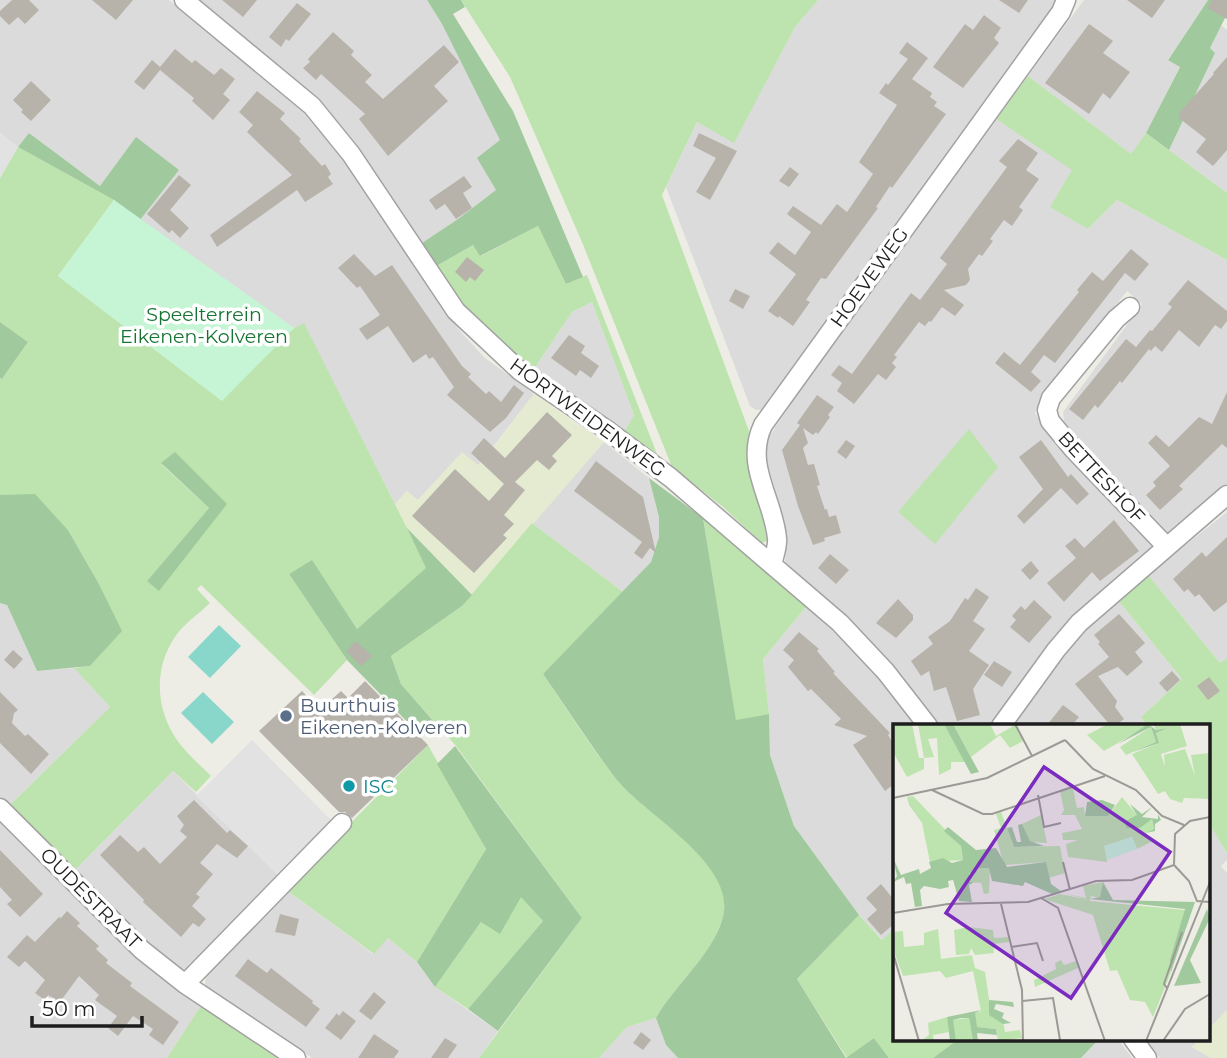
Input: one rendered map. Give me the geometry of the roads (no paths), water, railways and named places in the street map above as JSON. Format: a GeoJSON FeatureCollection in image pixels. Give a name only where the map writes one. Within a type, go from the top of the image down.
{"type":"FeatureCollection","features":[{"type":"Feature","properties":{"kind":"street","name":"HORTWEIDENWEG"},"geometry":{"type":"LineString","coordinates":[[184,0],[312,106],[351,154],[456,311],[520,371],[607,430],[671,478],[840,624],[886,672],[926,724]]}},
{"type":"Feature","properties":{"kind":"street","name":"HOEVEWEG"},"geometry":{"type":"LineString","coordinates":[[772,565],[778,540],[755,457],[757,438],[763,425],[1063,6],[1075,0]]}},
{"type":"Feature","properties":{"kind":"street","name":"BETTESHOF"},"geometry":{"type":"LineString","coordinates":[[1130,307],[1116,319],[1051,398],[1047,410],[1051,421],[1074,450],[1167,547]]}},
{"type":"Feature","properties":{"kind":"street"},"geometry":{"type":"LineString","coordinates":[[1002,724],[1079,623],[1227,495]]}},
{"type":"Feature","properties":{"kind":"street","name":"OUDESTRAAT"},"geometry":{"type":"LineString","coordinates":[[0,808],[142,950],[185,984],[296,1058]]}},
{"type":"Feature","properties":{"kind":"street"},"geometry":{"type":"LineString","coordinates":[[185,984],[342,823]]}},
{"type":"Feature","properties":{"kind":"street"},"geometry":{"type":"LineString","coordinates":[[1134,1040],[1147,1058]]}},
{"type":"Feature","properties":{"kind":"place","name":"Buurthuis Eikenen-Kolveren"},"geometry":{"type":"Point","coordinates":[286,716]}},
{"type":"Feature","properties":{"kind":"place","name":"ISC"},"geometry":{"type":"Point","coordinates":[349,786]}},
{"type":"Feature","properties":{"kind":"park label","name":"Speelterrein Eikenen-Kolveren"},"geometry":{"type":"Point","coordinates":[204,325]}}]}
